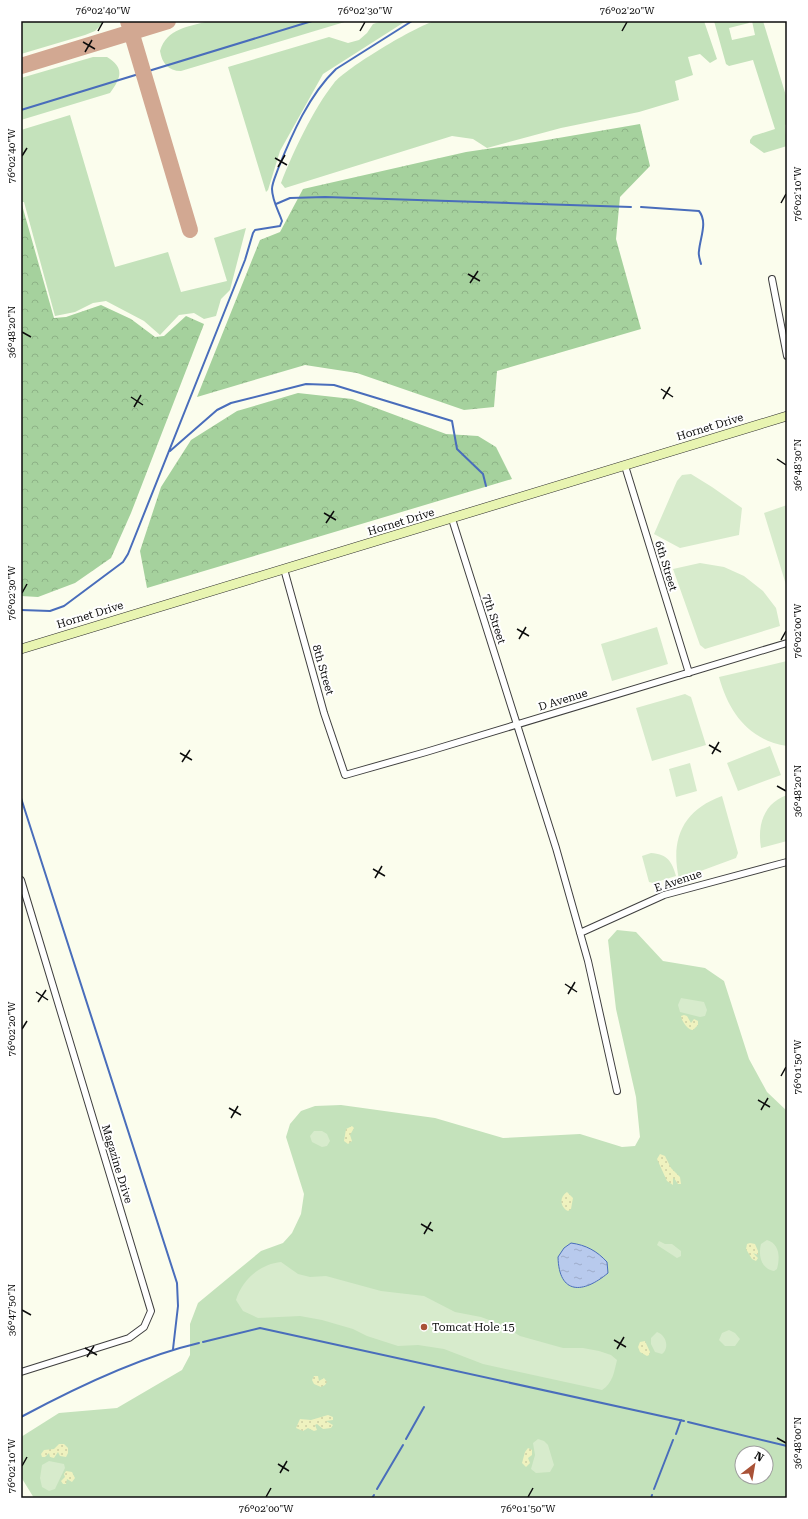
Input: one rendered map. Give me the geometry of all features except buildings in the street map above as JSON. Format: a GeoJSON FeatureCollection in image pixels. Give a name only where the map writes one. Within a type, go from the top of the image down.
{"type":"FeatureCollection","features":[{"type":"Feature","properties":{"kind":"main road","name":"Hornet Drive"},"geometry":{"type":"LineString","coordinates":[[21,649],[787,416]]}},
{"type":"Feature","properties":{"kind":"street"},"geometry":{"type":"LineString","coordinates":[[772,279],[784,320],[787,356]]}},
{"type":"Feature","properties":{"kind":"street","name":"6th Street"},"geometry":{"type":"LineString","coordinates":[[625,466],[689,673]]}},
{"type":"Feature","properties":{"kind":"street","name":"7th Street"},"geometry":{"type":"LineString","coordinates":[[452,519],[556,848],[580,933],[617,1091]]}},
{"type":"Feature","properties":{"kind":"street","name":"8th Street"},"geometry":{"type":"LineString","coordinates":[[284,569],[324,713],[345,775]]}},
{"type":"Feature","properties":{"kind":"street","name":"D Avenue"},"geometry":{"type":"LineString","coordinates":[[345,775],[518,725],[787,643]]}},
{"type":"Feature","properties":{"kind":"street","name":"E Avenue"},"geometry":{"type":"LineString","coordinates":[[580,933],[664,895],[787,862]]}},
{"type":"Feature","properties":{"kind":"street","name":"Magazine Drive"},"geometry":{"type":"LineString","coordinates":[[21,880],[151,1311],[144,1327],[129,1338],[21,1372]]}},
{"type":"Feature","properties":{"kind":"shaded area"},"geometry":{"type":"Polygon","coordinates":[[[21,21],[105,21],[95,31],[85,35],[21,54],[21,21]]]}},
{"type":"Feature","properties":{"kind":"shaded area"},"geometry":{"type":"Polygon","coordinates":[[[209,21],[348,21],[181,71],[173,70],[166,66],[160,51],[163,43],[168,37],[186,27],[209,21]]]}},
{"type":"Feature","properties":{"kind":"shaded area"},"geometry":{"type":"Polygon","coordinates":[[[382,21],[406,21],[323,74],[280,151],[268,190],[266,192],[228,67],[329,37],[348,43],[359,40],[367,33],[373,24],[382,21]]]}},
{"type":"Feature","properties":{"kind":"shaded area"},"geometry":{"type":"Polygon","coordinates":[[[435,21],[704,21],[717,59],[710,63],[700,54],[688,57],[693,75],[675,81],[679,100],[639,112],[561,128],[487,148],[473,139],[452,136],[285,188],[281,183],[298,144],[326,93],[334,83],[341,76],[382,48],[426,24],[435,21]]]}},
{"type":"Feature","properties":{"kind":"shaded area"},"geometry":{"type":"Polygon","coordinates":[[[714,21],[748,21],[749,23],[729,28],[732,40],[755,35],[752,21],[763,21],[787,99],[787,124],[785,125],[787,146],[764,153],[750,143],[753,136],[775,129],[753,60],[729,66],[726,64],[714,21]]]}},
{"type":"Feature","properties":{"kind":"shaded area"},"geometry":{"type":"Polygon","coordinates":[[[93,57],[107,57],[117,65],[119,69],[119,78],[110,93],[21,120],[21,78],[93,57]]]}},
{"type":"Feature","properties":{"kind":"shaded area"},"geometry":{"type":"Polygon","coordinates":[[[70,115],[115,267],[168,252],[181,292],[227,281],[214,238],[246,228],[230,290],[221,299],[216,316],[204,319],[194,313],[179,315],[160,335],[144,321],[106,301],[93,303],[75,312],[55,316],[24,202],[21,202],[21,130],[70,115]]]}},
{"type":"Feature","properties":{"kind":"shaded area"},"geometry":{"type":"Polygon","coordinates":[[[691,474],[742,508],[739,535],[680,548],[654,534],[677,481],[682,475],[691,474]]]}},
{"type":"Feature","properties":{"kind":"shaded area"},"geometry":{"type":"Polygon","coordinates":[[[787,505],[787,588],[764,513],[787,505]]]}},
{"type":"Feature","properties":{"kind":"shaded area"},"geometry":{"type":"Polygon","coordinates":[[[700,563],[724,567],[744,576],[763,591],[776,608],[780,626],[705,649],[700,645],[673,569],[700,563]]]}},
{"type":"Feature","properties":{"kind":"shaded area"},"geometry":{"type":"Polygon","coordinates":[[[657,627],[668,664],[612,681],[601,644],[657,627]]]}},
{"type":"Feature","properties":{"kind":"shaded area"},"geometry":{"type":"Polygon","coordinates":[[[787,661],[787,746],[762,738],[742,723],[728,702],[719,677],[787,661]]]}},
{"type":"Feature","properties":{"kind":"shaded area"},"geometry":{"type":"Polygon","coordinates":[[[685,694],[691,697],[706,745],[652,761],[636,708],[685,694]]]}},
{"type":"Feature","properties":{"kind":"shaded area"},"geometry":{"type":"Polygon","coordinates":[[[770,746],[781,775],[738,791],[727,763],[770,746]]]}},
{"type":"Feature","properties":{"kind":"shaded area"},"geometry":{"type":"Polygon","coordinates":[[[690,763],[697,791],[676,797],[669,769],[690,763]]]}},
{"type":"Feature","properties":{"kind":"shaded area"},"geometry":{"type":"Polygon","coordinates":[[[787,795],[787,841],[761,848],[760,831],[764,816],[773,803],[787,795]]]}},
{"type":"Feature","properties":{"kind":"shaded area"},"geometry":{"type":"Polygon","coordinates":[[[722,796],[738,853],[736,858],[679,879],[676,851],[682,828],[698,809],[722,796]]]}},
{"type":"Feature","properties":{"kind":"shaded area"},"geometry":{"type":"Polygon","coordinates":[[[651,853],[661,855],[668,859],[673,866],[676,876],[653,883],[649,882],[642,856],[651,853]]]}},
{"type":"Feature","properties":{"kind":"shaded area"},"geometry":{"type":"Polygon","coordinates":[[[617,930],[636,932],[663,961],[705,968],[724,981],[749,1059],[767,1092],[787,1111],[787,1498],[34,1498],[21,1477],[21,1437],[59,1413],[117,1408],[182,1370],[190,1355],[190,1324],[198,1303],[261,1251],[283,1243],[292,1233],[301,1214],[304,1194],[286,1137],[290,1124],[301,1111],[315,1106],[341,1105],[435,1118],[503,1138],[580,1134],[622,1147],[635,1146],[640,1137],[636,1097],[616,1009],[608,940],[617,930]]]}},
{"type":"Feature","properties":{"kind":"shaded area"},"geometry":{"type":"Polygon","coordinates":[[[681,998],[704,1002],[707,1010],[705,1016],[700,1017],[680,1012],[678,1005],[681,998]]]}},
{"type":"Feature","properties":{"kind":"shaded area"},"geometry":{"type":"Polygon","coordinates":[[[314,1131],[322,1131],[327,1134],[330,1141],[327,1146],[322,1147],[312,1142],[310,1136],[314,1131]]]}},
{"type":"Feature","properties":{"kind":"shaded area"},"geometry":{"type":"Polygon","coordinates":[[[767,1240],[777,1248],[779,1256],[777,1269],[774,1271],[770,1270],[763,1264],[760,1257],[761,1244],[767,1240]]]}},
{"type":"Feature","properties":{"kind":"shaded area"},"geometry":{"type":"Polygon","coordinates":[[[659,1241],[665,1244],[672,1244],[681,1251],[681,1256],[677,1258],[657,1245],[659,1241]]]}},
{"type":"Feature","properties":{"kind":"shaded area","name":"Tomcat Hole 15"},"geometry":{"type":"Polygon","coordinates":[[[281,1262],[298,1274],[310,1277],[326,1276],[381,1291],[424,1296],[455,1312],[481,1317],[500,1324],[520,1336],[563,1348],[583,1348],[611,1355],[617,1360],[612,1377],[609,1384],[602,1390],[483,1364],[444,1349],[418,1345],[398,1346],[367,1336],[353,1329],[322,1320],[300,1316],[258,1318],[243,1311],[236,1300],[247,1280],[253,1274],[266,1266],[281,1262]]]}},
{"type":"Feature","properties":{"kind":"shaded area"},"geometry":{"type":"Polygon","coordinates":[[[729,1330],[735,1333],[740,1339],[735,1346],[725,1346],[719,1340],[722,1333],[729,1330]]]}},
{"type":"Feature","properties":{"kind":"shaded area"},"geometry":{"type":"Polygon","coordinates":[[[657,1332],[663,1336],[666,1342],[666,1348],[662,1354],[655,1352],[651,1344],[651,1338],[657,1332]]]}},
{"type":"Feature","properties":{"kind":"shaded area"},"geometry":{"type":"Polygon","coordinates":[[[538,1439],[544,1441],[548,1445],[554,1465],[550,1472],[536,1473],[531,1469],[535,1455],[533,1443],[538,1439]]]}},
{"type":"Feature","properties":{"kind":"shaded area"},"geometry":{"type":"Polygon","coordinates":[[[49,1461],[64,1464],[65,1468],[55,1489],[49,1491],[42,1487],[40,1478],[42,1465],[49,1461]]]}},
{"type":"Feature","properties":{"kind":"green space"},"geometry":{"type":"Polygon","coordinates":[[[640,124],[650,166],[620,197],[616,239],[641,329],[497,371],[494,407],[464,410],[357,373],[305,365],[197,397],[260,240],[280,232],[303,189],[466,152],[640,124]]]}},
{"type":"Feature","properties":{"kind":"green space"},"geometry":{"type":"Polygon","coordinates":[[[22,205],[54,318],[66,317],[101,305],[131,319],[155,337],[164,336],[186,316],[204,324],[131,513],[111,558],[75,583],[38,597],[21,596],[22,205]]]}},
{"type":"Feature","properties":{"kind":"green space"},"geometry":{"type":"Polygon","coordinates":[[[298,393],[352,399],[446,434],[478,436],[496,447],[512,479],[147,588],[140,551],[161,487],[191,440],[237,411],[298,393]]]}},
{"type":"Feature","properties":{"kind":"sand"},"geometry":{"type":"Polygon","coordinates":[[[681,1016],[687,1016],[691,1023],[694,1019],[698,1021],[698,1025],[693,1030],[689,1029],[684,1023],[681,1016]]]}},
{"type":"Feature","properties":{"kind":"sand"},"geometry":{"type":"Polygon","coordinates":[[[352,1126],[354,1128],[350,1135],[352,1141],[348,1144],[344,1141],[346,1129],[352,1126]]]}},
{"type":"Feature","properties":{"kind":"sand"},"geometry":{"type":"Polygon","coordinates":[[[660,1154],[665,1156],[671,1168],[680,1177],[681,1184],[678,1184],[674,1178],[673,1185],[667,1181],[657,1159],[660,1154]]]}},
{"type":"Feature","properties":{"kind":"sand"},"geometry":{"type":"Polygon","coordinates":[[[567,1192],[573,1198],[571,1209],[568,1211],[562,1205],[562,1199],[564,1194],[567,1192]]]}},
{"type":"Feature","properties":{"kind":"sand"},"geometry":{"type":"Polygon","coordinates":[[[747,1244],[755,1244],[758,1251],[758,1255],[753,1253],[758,1258],[756,1261],[752,1259],[746,1249],[747,1244]]]}},
{"type":"Feature","properties":{"kind":"sand"},"geometry":{"type":"Polygon","coordinates":[[[645,1341],[650,1352],[647,1356],[640,1352],[638,1347],[640,1342],[645,1341]]]}},
{"type":"Feature","properties":{"kind":"sand"},"geometry":{"type":"Polygon","coordinates":[[[314,1376],[318,1376],[319,1381],[324,1378],[327,1382],[321,1387],[314,1384],[312,1380],[314,1376]]]}},
{"type":"Feature","properties":{"kind":"sand"},"geometry":{"type":"Polygon","coordinates":[[[328,1415],[333,1417],[333,1420],[326,1421],[333,1425],[331,1428],[323,1429],[317,1424],[315,1425],[317,1430],[314,1431],[308,1428],[303,1431],[296,1428],[300,1419],[311,1420],[328,1415]]]}},
{"type":"Feature","properties":{"kind":"sand"},"geometry":{"type":"Polygon","coordinates":[[[59,1444],[64,1444],[68,1448],[66,1457],[60,1456],[58,1452],[54,1458],[50,1457],[49,1453],[45,1457],[42,1457],[41,1454],[44,1450],[54,1449],[59,1444]]]}},
{"type":"Feature","properties":{"kind":"sand"},"geometry":{"type":"Polygon","coordinates":[[[528,1448],[532,1450],[532,1455],[528,1458],[530,1463],[526,1467],[522,1463],[525,1452],[528,1448]]]}},
{"type":"Feature","properties":{"kind":"sand"},"geometry":{"type":"Polygon","coordinates":[[[66,1471],[72,1472],[75,1478],[72,1482],[67,1479],[66,1484],[63,1484],[61,1481],[65,1477],[64,1474],[66,1471]]]}},
{"type":"Feature","properties":{"kind":"water"},"geometry":{"type":"Polygon","coordinates":[[[571,1243],[582,1245],[599,1255],[607,1262],[608,1273],[590,1285],[574,1287],[568,1284],[563,1278],[559,1269],[558,1257],[564,1248],[571,1243]]]}},
{"type":"Feature","properties":{"kind":"waterway"},"geometry":{"type":"LineString","coordinates":[[21,110],[312,21]]}},
{"type":"Feature","properties":{"kind":"waterway"},"geometry":{"type":"LineString","coordinates":[[21,610],[50,611],[64,606],[123,562],[128,554],[245,260],[253,233],[255,230],[280,226],[282,221],[273,197],[272,189],[289,142],[302,116],[309,103],[326,79],[336,69],[412,21]]}},
{"type":"Feature","properties":{"kind":"waterway"},"geometry":{"type":"LineString","coordinates":[[276,204],[290,198],[325,197],[631,207]]}},
{"type":"Feature","properties":{"kind":"waterway"},"geometry":{"type":"LineString","coordinates":[[641,207],[699,211],[703,220],[703,230],[699,253],[701,264]]}},
{"type":"Feature","properties":{"kind":"waterway"},"geometry":{"type":"LineString","coordinates":[[170,451],[217,410],[231,403],[306,384],[334,385],[452,421],[457,449],[483,474],[486,486]]}},
{"type":"Feature","properties":{"kind":"waterway"},"geometry":{"type":"LineString","coordinates":[[21,798],[177,1283],[178,1306],[173,1349]]}},
{"type":"Feature","properties":{"kind":"waterway"},"geometry":{"type":"LineString","coordinates":[[203,1342],[260,1328],[684,1421]]}},
{"type":"Feature","properties":{"kind":"waterway"},"geometry":{"type":"LineString","coordinates":[[21,1417],[108,1374],[153,1356],[199,1343]]}},
{"type":"Feature","properties":{"kind":"waterway"},"geometry":{"type":"LineString","coordinates":[[406,1439],[424,1407]]}},
{"type":"Feature","properties":{"kind":"waterway"},"geometry":{"type":"LineString","coordinates":[[676,1434],[681,1420]]}},
{"type":"Feature","properties":{"kind":"waterway"},"geometry":{"type":"LineString","coordinates":[[688,1422],[787,1446]]}},
{"type":"Feature","properties":{"kind":"waterway"},"geometry":{"type":"LineString","coordinates":[[654,1489],[673,1440]]}},
{"type":"Feature","properties":{"kind":"waterway"},"geometry":{"type":"LineString","coordinates":[[377,1489],[403,1445]]}},
{"type":"Feature","properties":{"kind":"taxiway"},"geometry":{"type":"LineString","coordinates":[[128,21],[190,230]]}},
{"type":"Feature","properties":{"kind":"taxiway"},"geometry":{"type":"LineString","coordinates":[[21,66],[168,21]]}},
{"type":"Feature","properties":{"kind":"place","name":"Tomcat Hole 15"},"geometry":{"type":"Point","coordinates":[424,1327]}}]}
